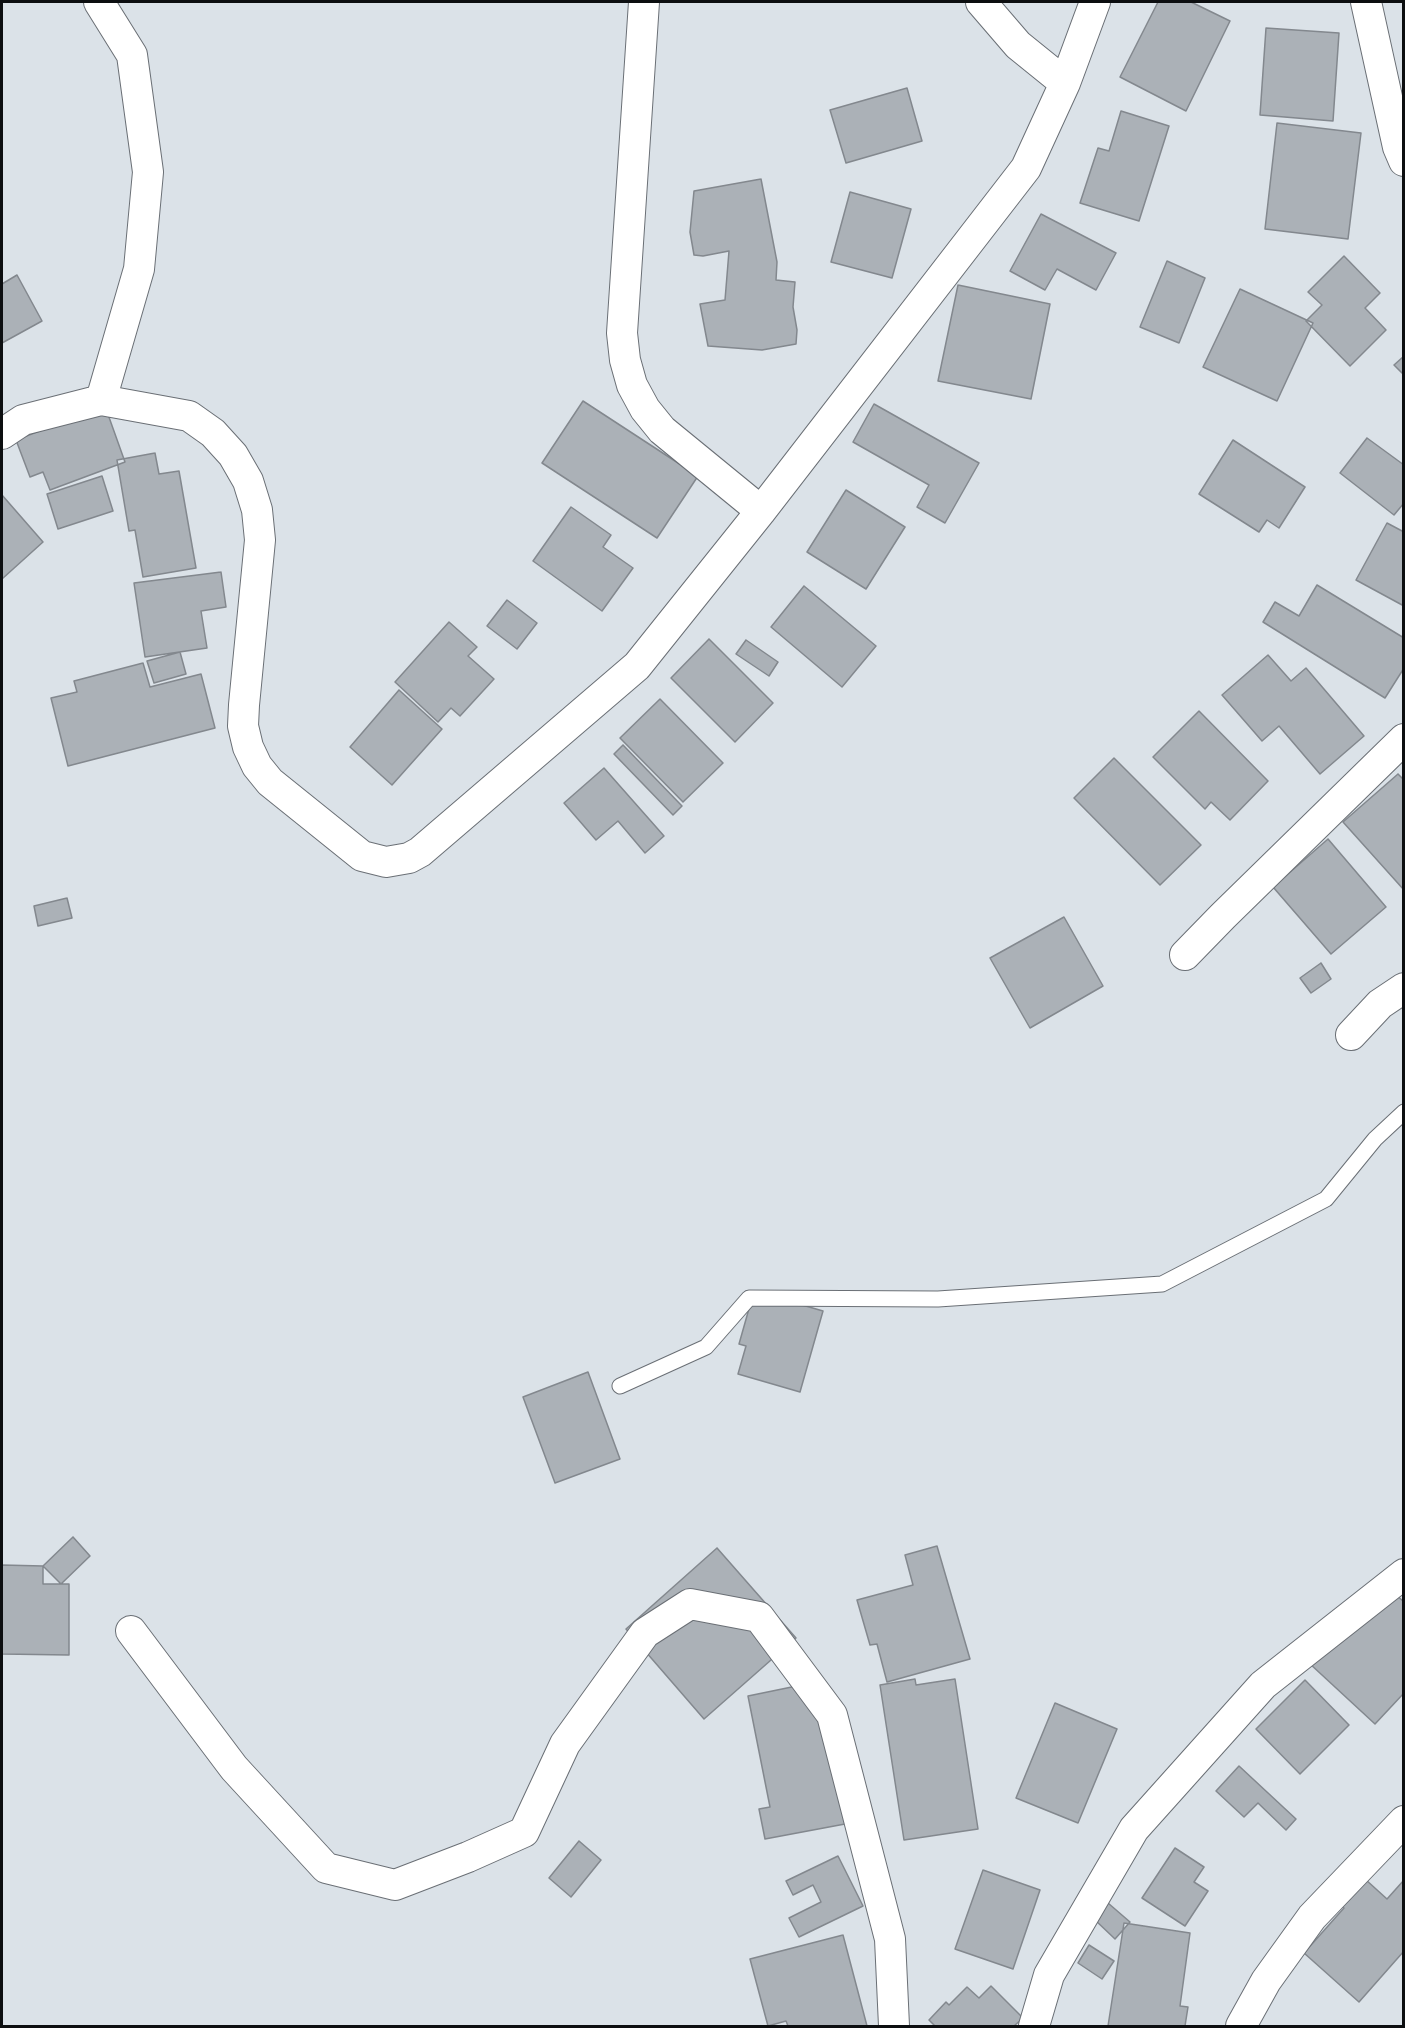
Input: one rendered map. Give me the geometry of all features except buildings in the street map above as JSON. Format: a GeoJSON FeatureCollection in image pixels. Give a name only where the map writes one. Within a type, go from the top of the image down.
{"type":"FeatureCollection","features":[{"type":"Feature","properties":{"kind":"street"},"geometry":{"type":"LineString","coordinates":[[99,2],[132,55],[148,172],[138,269],[101,400]]}},
{"type":"Feature","properties":{"kind":"street"},"geometry":{"type":"LineString","coordinates":[[644,2],[622,333],[625,360],[632,386],[645,409],[662,430],[761,511]]}},
{"type":"Feature","properties":{"kind":"street"},"geometry":{"type":"LineString","coordinates":[[981,2],[1018,45],[1065,83]]}},
{"type":"Feature","properties":{"kind":"street"},"geometry":{"type":"LineString","coordinates":[[2,434],[23,420],[101,400],[189,416],[213,433],[233,455],[248,482],[257,510],[260,540],[243,726],[256,766],[270,782],[362,856],[386,862],[398,861],[420,852],[638,666],[1026,168],[1065,83],[1095,2]]}},
{"type":"Feature","properties":{"kind":"street"},"geometry":{"type":"LineString","coordinates":[[1366,2],[1398,147],[1404,161]]}},
{"type":"Feature","properties":{"kind":"street"},"geometry":{"type":"LineString","coordinates":[[1185,955],[1404,739]]}},
{"type":"Feature","properties":{"kind":"street"},"geometry":{"type":"LineString","coordinates":[[1351,1035],[1380,1004],[1404,988]]}},
{"type":"Feature","properties":{"kind":"street"},"geometry":{"type":"LineString","coordinates":[[1034,2026],[1049,1975],[1134,1829],[1263,1684],[1404,1574]]}},
{"type":"Feature","properties":{"kind":"street"},"geometry":{"type":"LineString","coordinates":[[131,1631],[234,1768],[326,1868],[395,1885],[468,1857],[524,1832],[565,1744],[645,1633],[690,1604],[759,1617],[832,1715],[890,1939],[894,2026]]}},
{"type":"Feature","properties":{"kind":"street"},"geometry":{"type":"LineString","coordinates":[[1241,2026],[1266,1981],[1312,1917],[1404,1821]]}},
{"type":"Feature","properties":{"kind":"lane"},"geometry":{"type":"LineString","coordinates":[[620,1386],[706,1347],[749,1298],[938,1299],[1162,1284],[1326,1199],[1375,1139],[1404,1112]]}}]}
